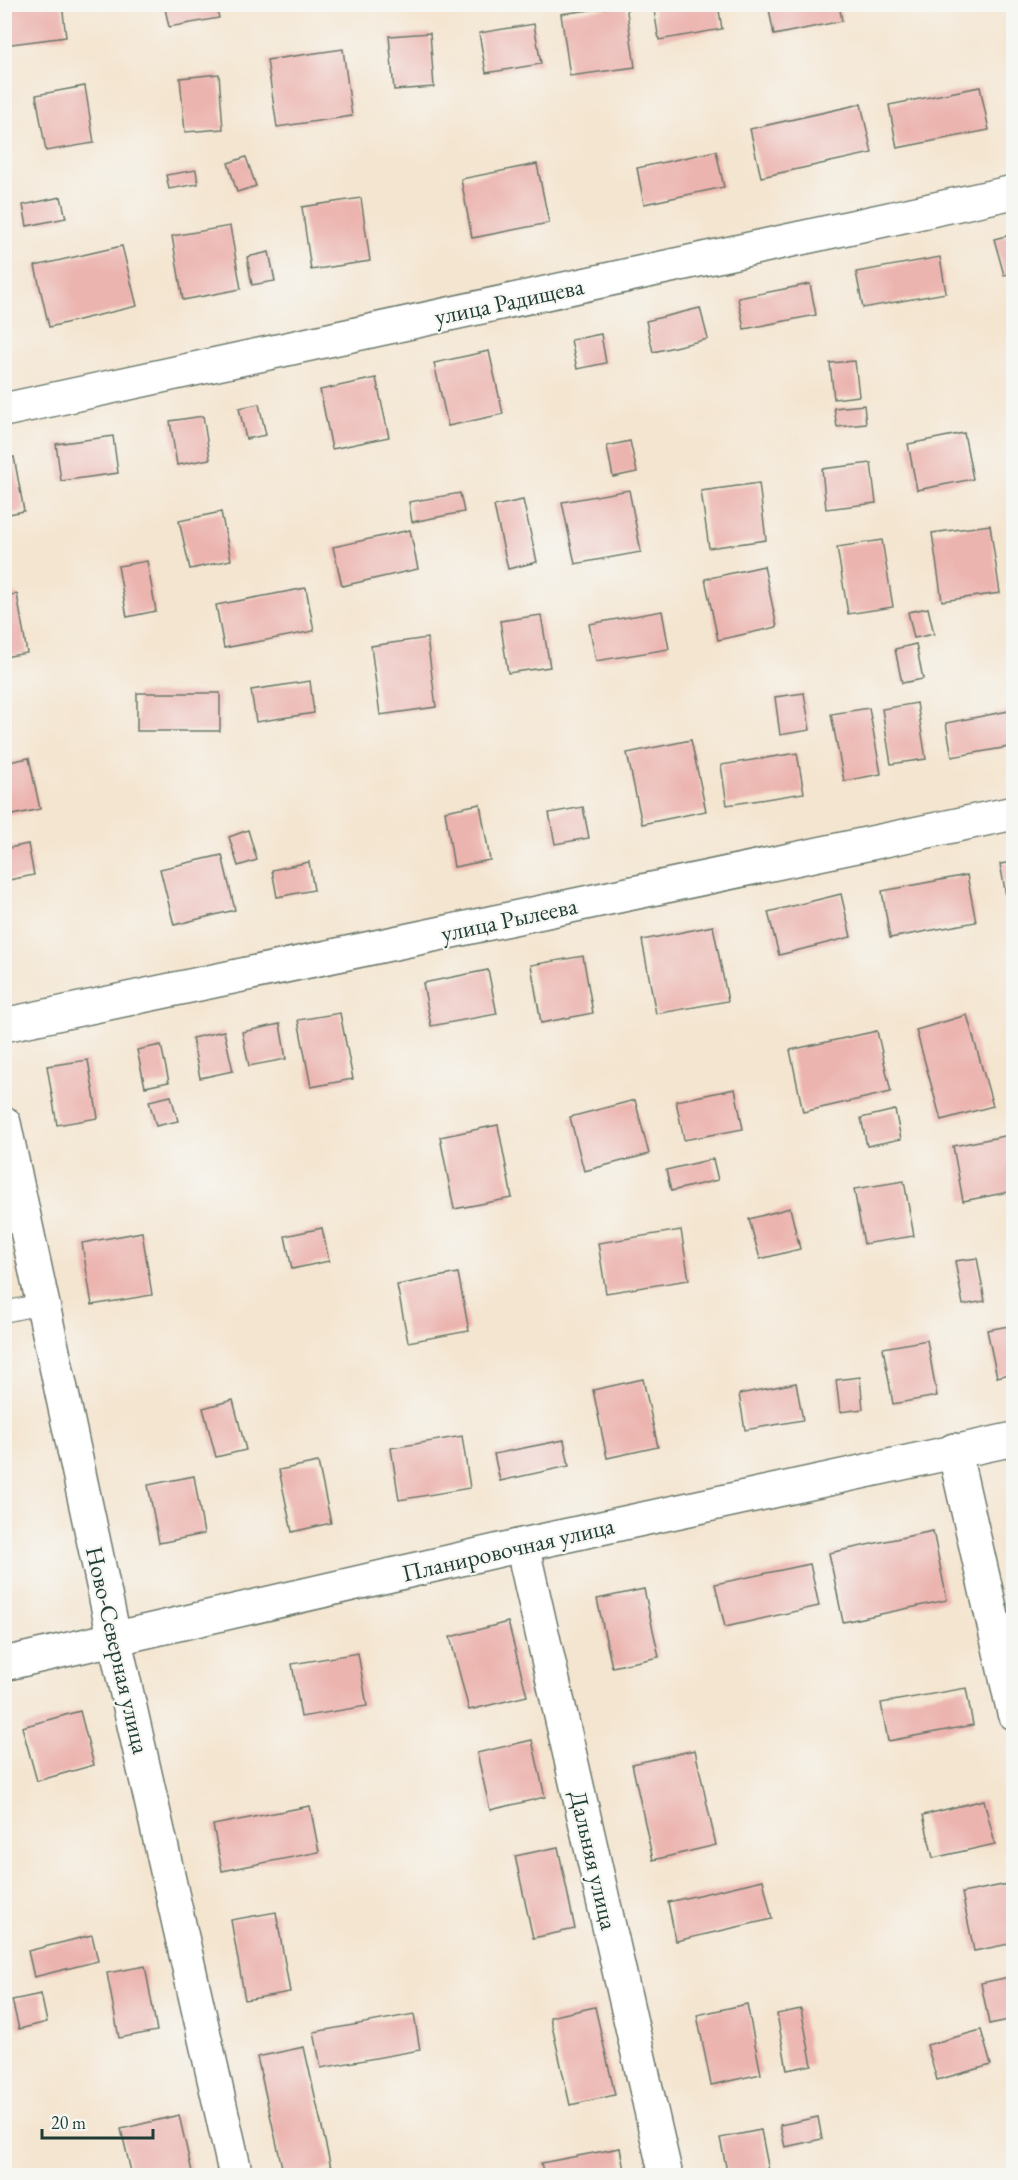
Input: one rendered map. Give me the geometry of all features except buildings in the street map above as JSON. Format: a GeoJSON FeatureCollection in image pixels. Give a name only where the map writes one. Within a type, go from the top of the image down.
{"type":"FeatureCollection","features":[{"type":"Feature","properties":{"kind":"street","name":"улица Радищева"},"geometry":{"type":"LineString","coordinates":[[4,410],[1014,192]]}},
{"type":"Feature","properties":{"kind":"street","name":"улица Рылеева"},"geometry":{"type":"LineString","coordinates":[[4,1025],[1014,813]]}},
{"type":"Feature","properties":{"kind":"street","name":"Ново-Северная улица"},"geometry":{"type":"LineString","coordinates":[[4,1123],[115,1641],[236,2175]]}},
{"type":"Feature","properties":{"kind":"street","name":"Планировочная улица"},"geometry":{"type":"LineString","coordinates":[[4,1664],[115,1641],[522,1545],[954,1450],[1014,1439]]}},
{"type":"Feature","properties":{"kind":"street"},"geometry":{"type":"LineString","coordinates":[[954,1450],[1014,1713]]}},
{"type":"Feature","properties":{"kind":"street","name":"Дальняя улица"},"geometry":{"type":"LineString","coordinates":[[522,1545],[666,2175]]}},
{"type":"Feature","properties":{"kind":"lane"},"geometry":{"type":"LineString","coordinates":[[4,1312],[41,1304]]}}]}
